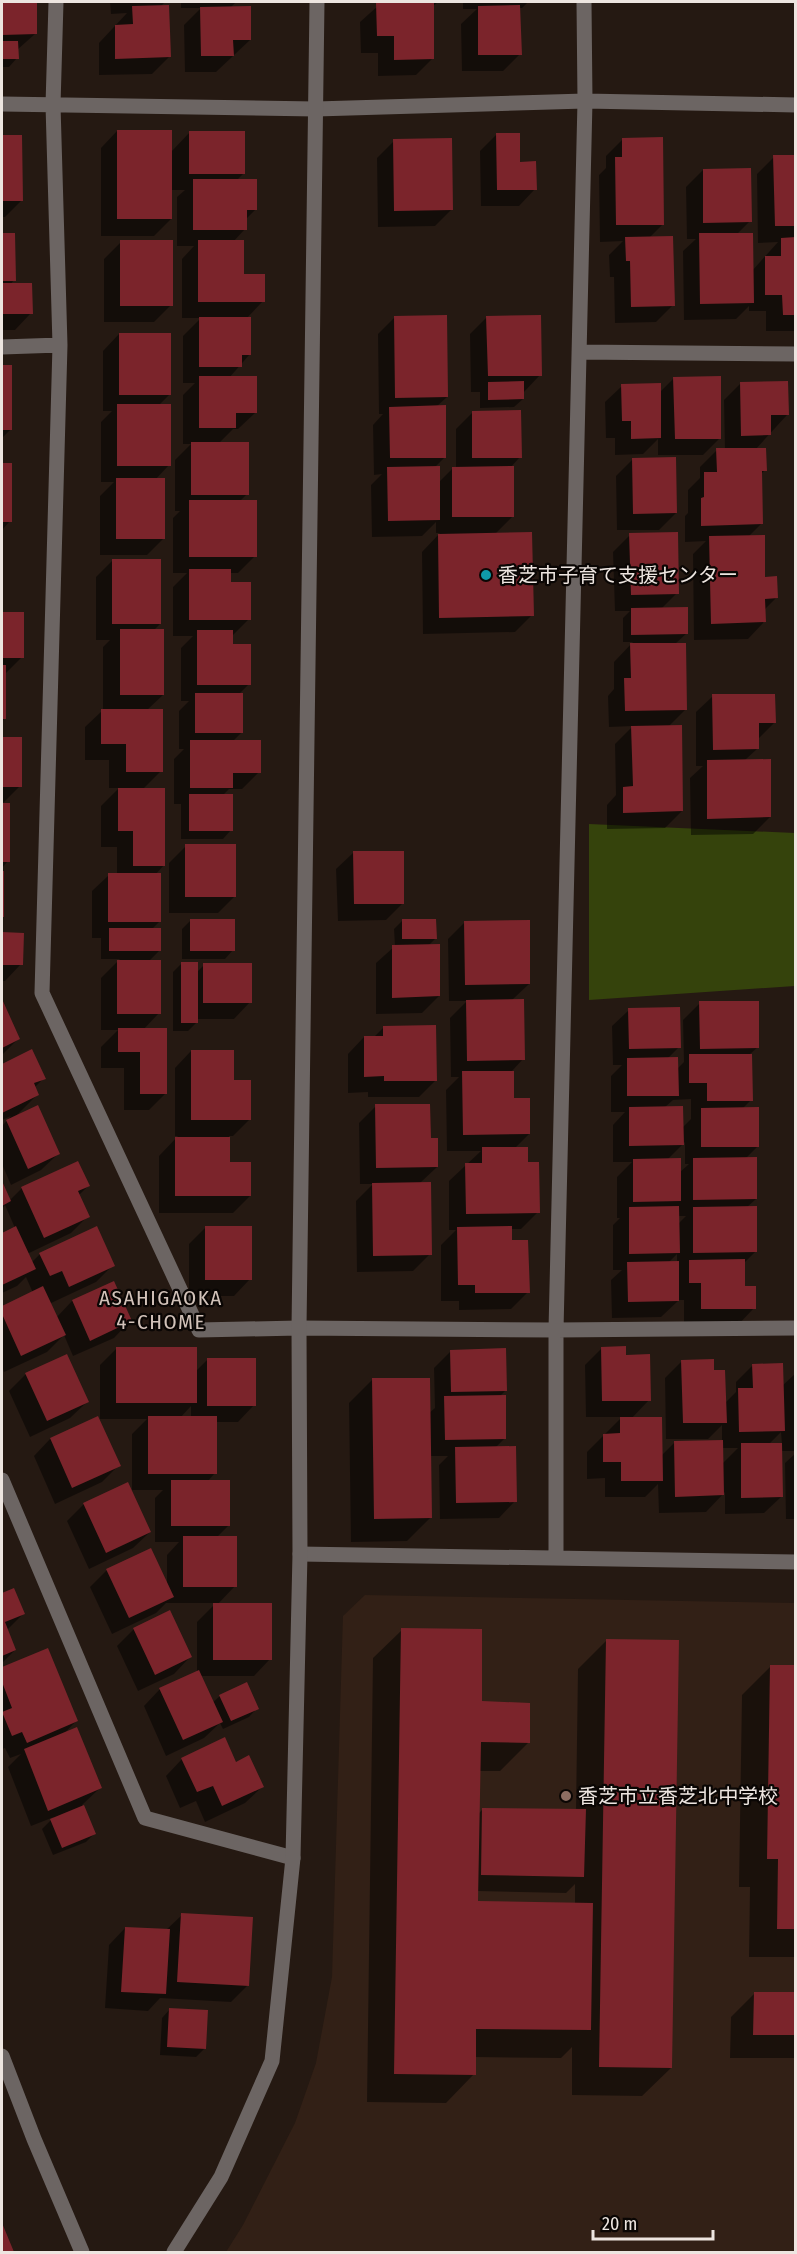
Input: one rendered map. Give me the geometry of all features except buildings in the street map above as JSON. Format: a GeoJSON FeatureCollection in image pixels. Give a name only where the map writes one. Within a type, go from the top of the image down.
{"type":"FeatureCollection","features":[{"type":"Feature","properties":{"kind":"street"},"geometry":{"type":"LineString","coordinates":[[56,2],[53,105],[60,345],[42,993],[199,1330],[795,1328]]}},
{"type":"Feature","properties":{"kind":"street"},"geometry":{"type":"LineString","coordinates":[[174,2253],[221,2177],[272,2061],[293,1858],[300,1554],[299,1328],[317,2]]}},
{"type":"Feature","properties":{"kind":"street"},"geometry":{"type":"LineString","coordinates":[[556,1558],[556,1330],[585,101],[584,2]]}},
{"type":"Feature","properties":{"kind":"street"},"geometry":{"type":"LineString","coordinates":[[2,104],[316,109],[585,101],[795,105]]}},
{"type":"Feature","properties":{"kind":"street"},"geometry":{"type":"LineString","coordinates":[[2,347],[60,345]]}},
{"type":"Feature","properties":{"kind":"street"},"geometry":{"type":"LineString","coordinates":[[579,352],[795,354]]}},
{"type":"Feature","properties":{"kind":"street"},"geometry":{"type":"LineString","coordinates":[[2,1480],[146,1818],[293,1858]]}},
{"type":"Feature","properties":{"kind":"street"},"geometry":{"type":"LineString","coordinates":[[300,1554],[795,1562]]}},
{"type":"Feature","properties":{"kind":"street"},"geometry":{"type":"LineString","coordinates":[[2,2056],[82,2253]]}},
{"type":"Feature","properties":{"kind":"shaded area","name":"香芝市立香芝北中学校"},"geometry":{"type":"Polygon","coordinates":[[[365,1595],[795,1603],[795,2252],[226,2252],[243,2225],[295,2123],[316,2063],[332,1977],[343,1616],[365,1595]]]}},
{"type":"Feature","properties":{"kind":"green space"},"geometry":{"type":"Polygon","coordinates":[[[589,824],[795,833],[795,986],[589,1000],[589,824]]]}},
{"type":"Feature","properties":{"kind":"place","name":"香芝市子育て支援センター"},"geometry":{"type":"Point","coordinates":[486,575]}},
{"type":"Feature","properties":{"kind":"place","name":"香芝市立香芝北中学校"},"geometry":{"type":"Point","coordinates":[566,1796]}},
{"type":"Feature","properties":{"kind":"district","name":"ASAHIGAOKA 4-CHOME"},"geometry":{"type":"Point","coordinates":[161,1310]}}]}
